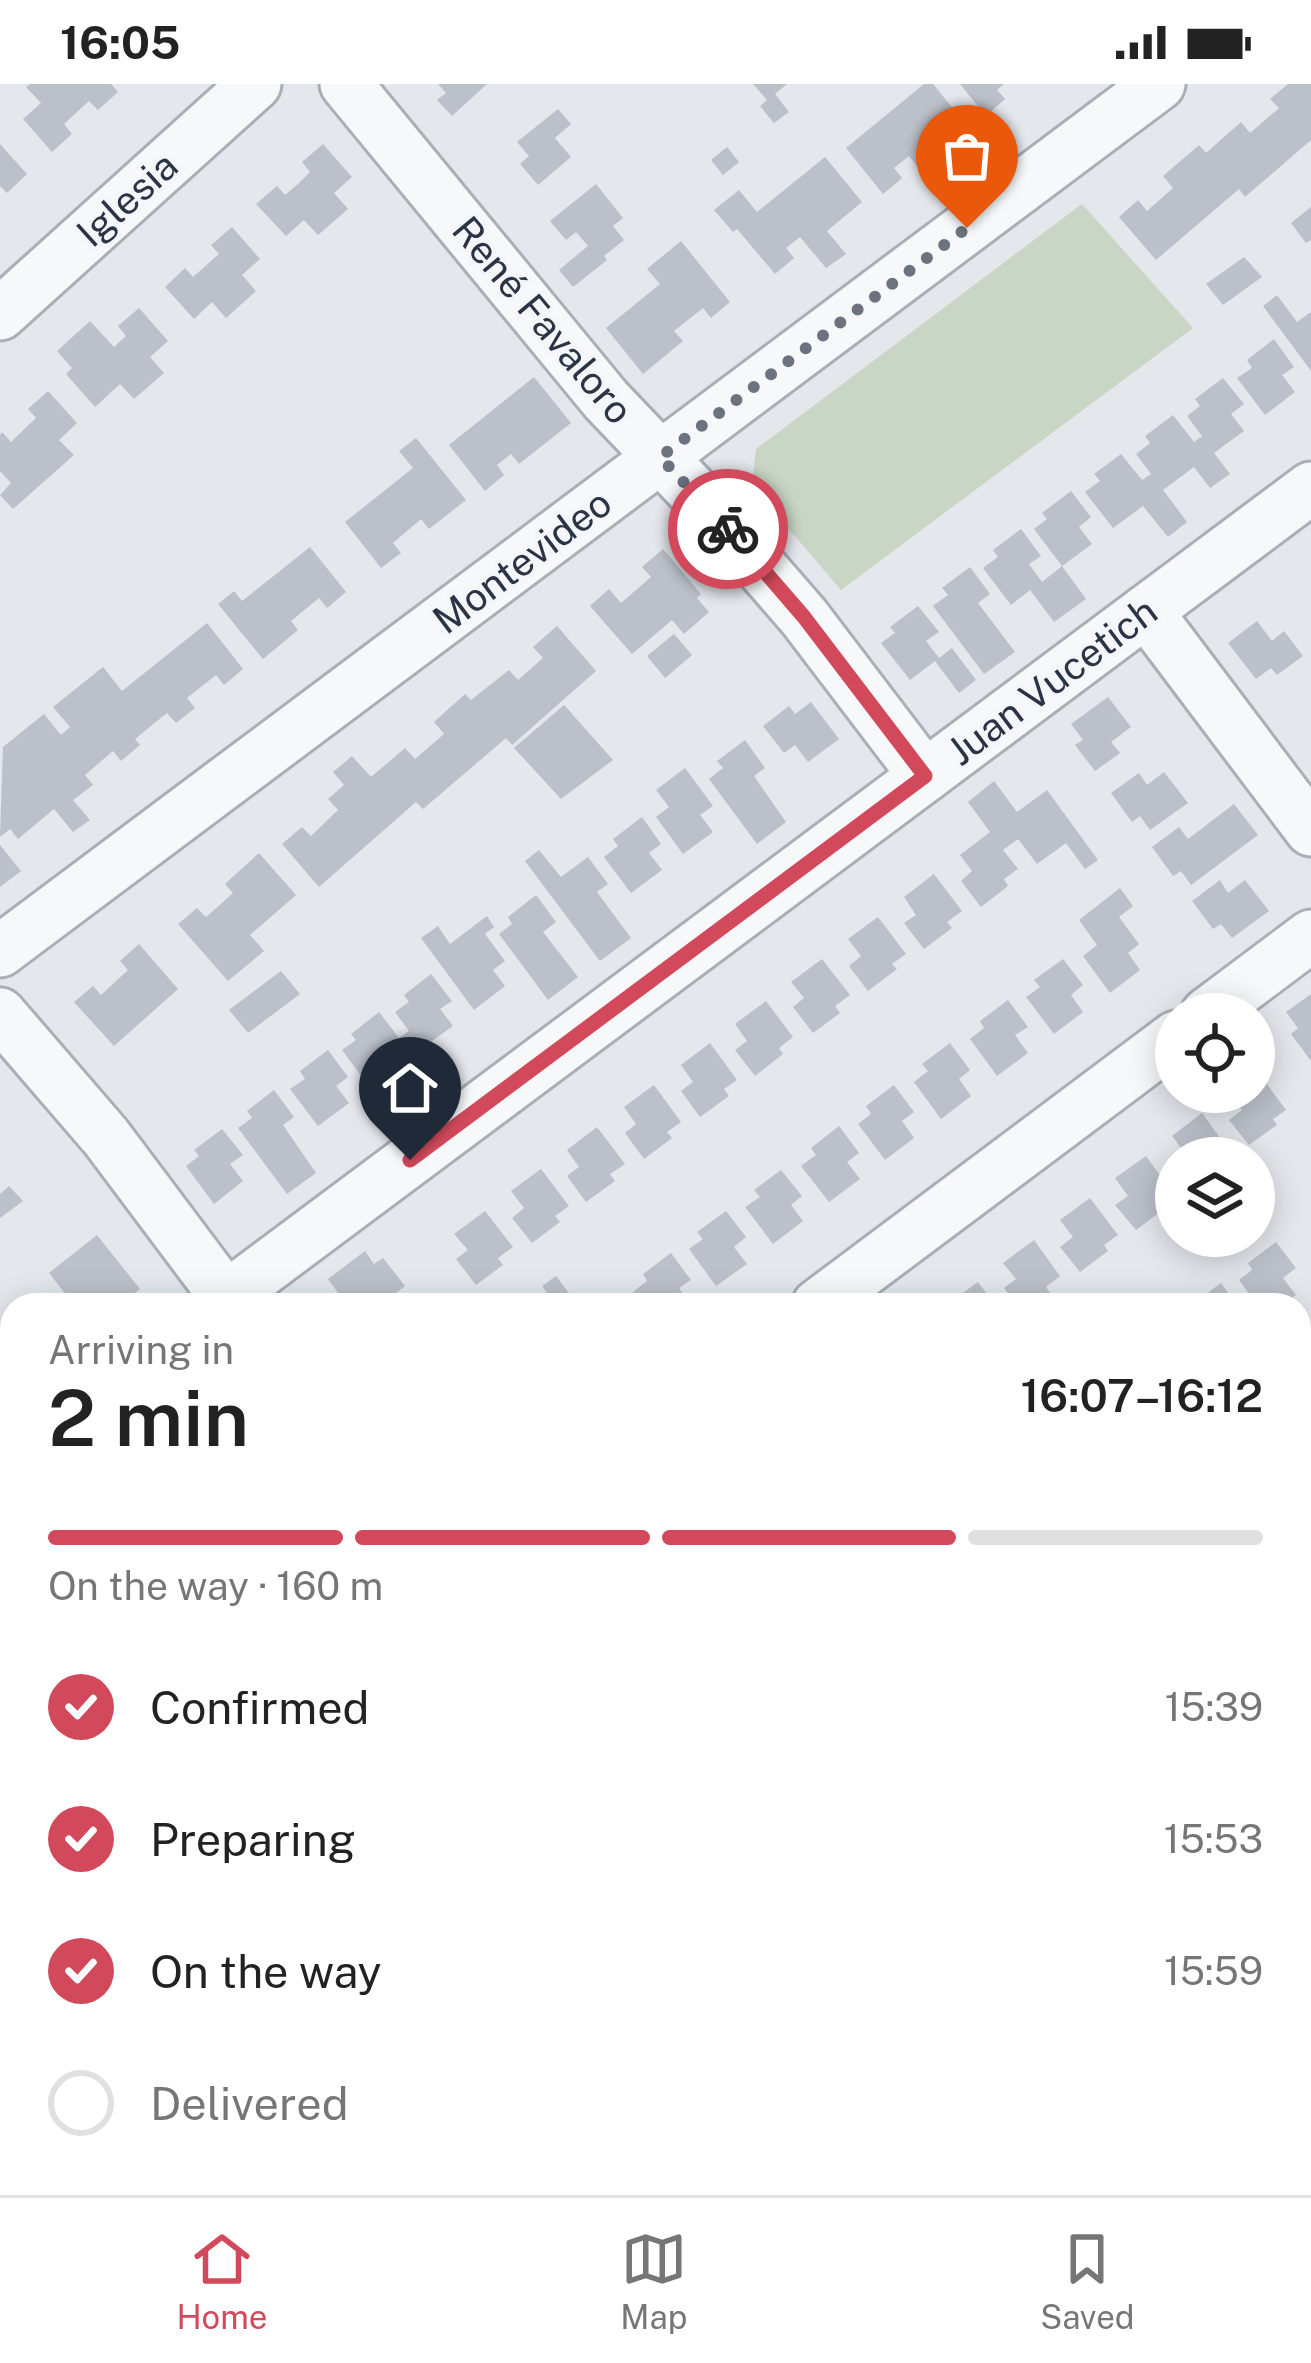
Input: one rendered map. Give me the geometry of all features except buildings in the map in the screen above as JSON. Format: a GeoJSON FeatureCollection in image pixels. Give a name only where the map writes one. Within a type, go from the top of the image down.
{"type":"FeatureCollection","features":[{"type":"Feature","properties":{"kind":"street","name":"Iglesia"},"geometry":{"type":"LineString","coordinates":[[0,314],[255,84]]}},
{"type":"Feature","properties":{"kind":"street","name":"René Favaloro"},"geometry":{"type":"LineString","coordinates":[[346,84],[606,400],[804,617],[925,776]]}},
{"type":"Feature","properties":{"kind":"street","name":"Montevideo"},"geometry":{"type":"LineString","coordinates":[[0,951],[1159,84]]}},
{"type":"Feature","properties":{"kind":"street","name":"Juan Vucetich"},"geometry":{"type":"LineString","coordinates":[[237,1293],[1311,488]]}},
{"type":"Feature","properties":{"kind":"street"},"geometry":{"type":"LineString","coordinates":[[1146,611],[1311,830]]}},
{"type":"Feature","properties":{"kind":"street"},"geometry":{"type":"LineString","coordinates":[[1235,993],[1311,936]]}},
{"type":"Feature","properties":{"kind":"street"},"geometry":{"type":"LineString","coordinates":[[0,1014],[106,1137],[219,1293]]}},
{"type":"Feature","properties":{"kind":"street"},"geometry":{"type":"LineString","coordinates":[[834,1293],[1155,1053]]}},
{"type":"Feature","properties":{"kind":"green space"},"geometry":{"type":"Polygon","coordinates":[[[1082,204],[1193,328],[841,590],[752,486],[756,449],[1082,204]]]}},
{"type":"Feature","properties":{"kind":"way so far"},"geometry":{"type":"LineString","coordinates":[[728,529],[660,457],[967,228]]}},
{"type":"Feature","properties":{"kind":"route"},"geometry":{"type":"LineString","coordinates":[[410,1160],[925,776],[804,617],[728,529]]}}]}
